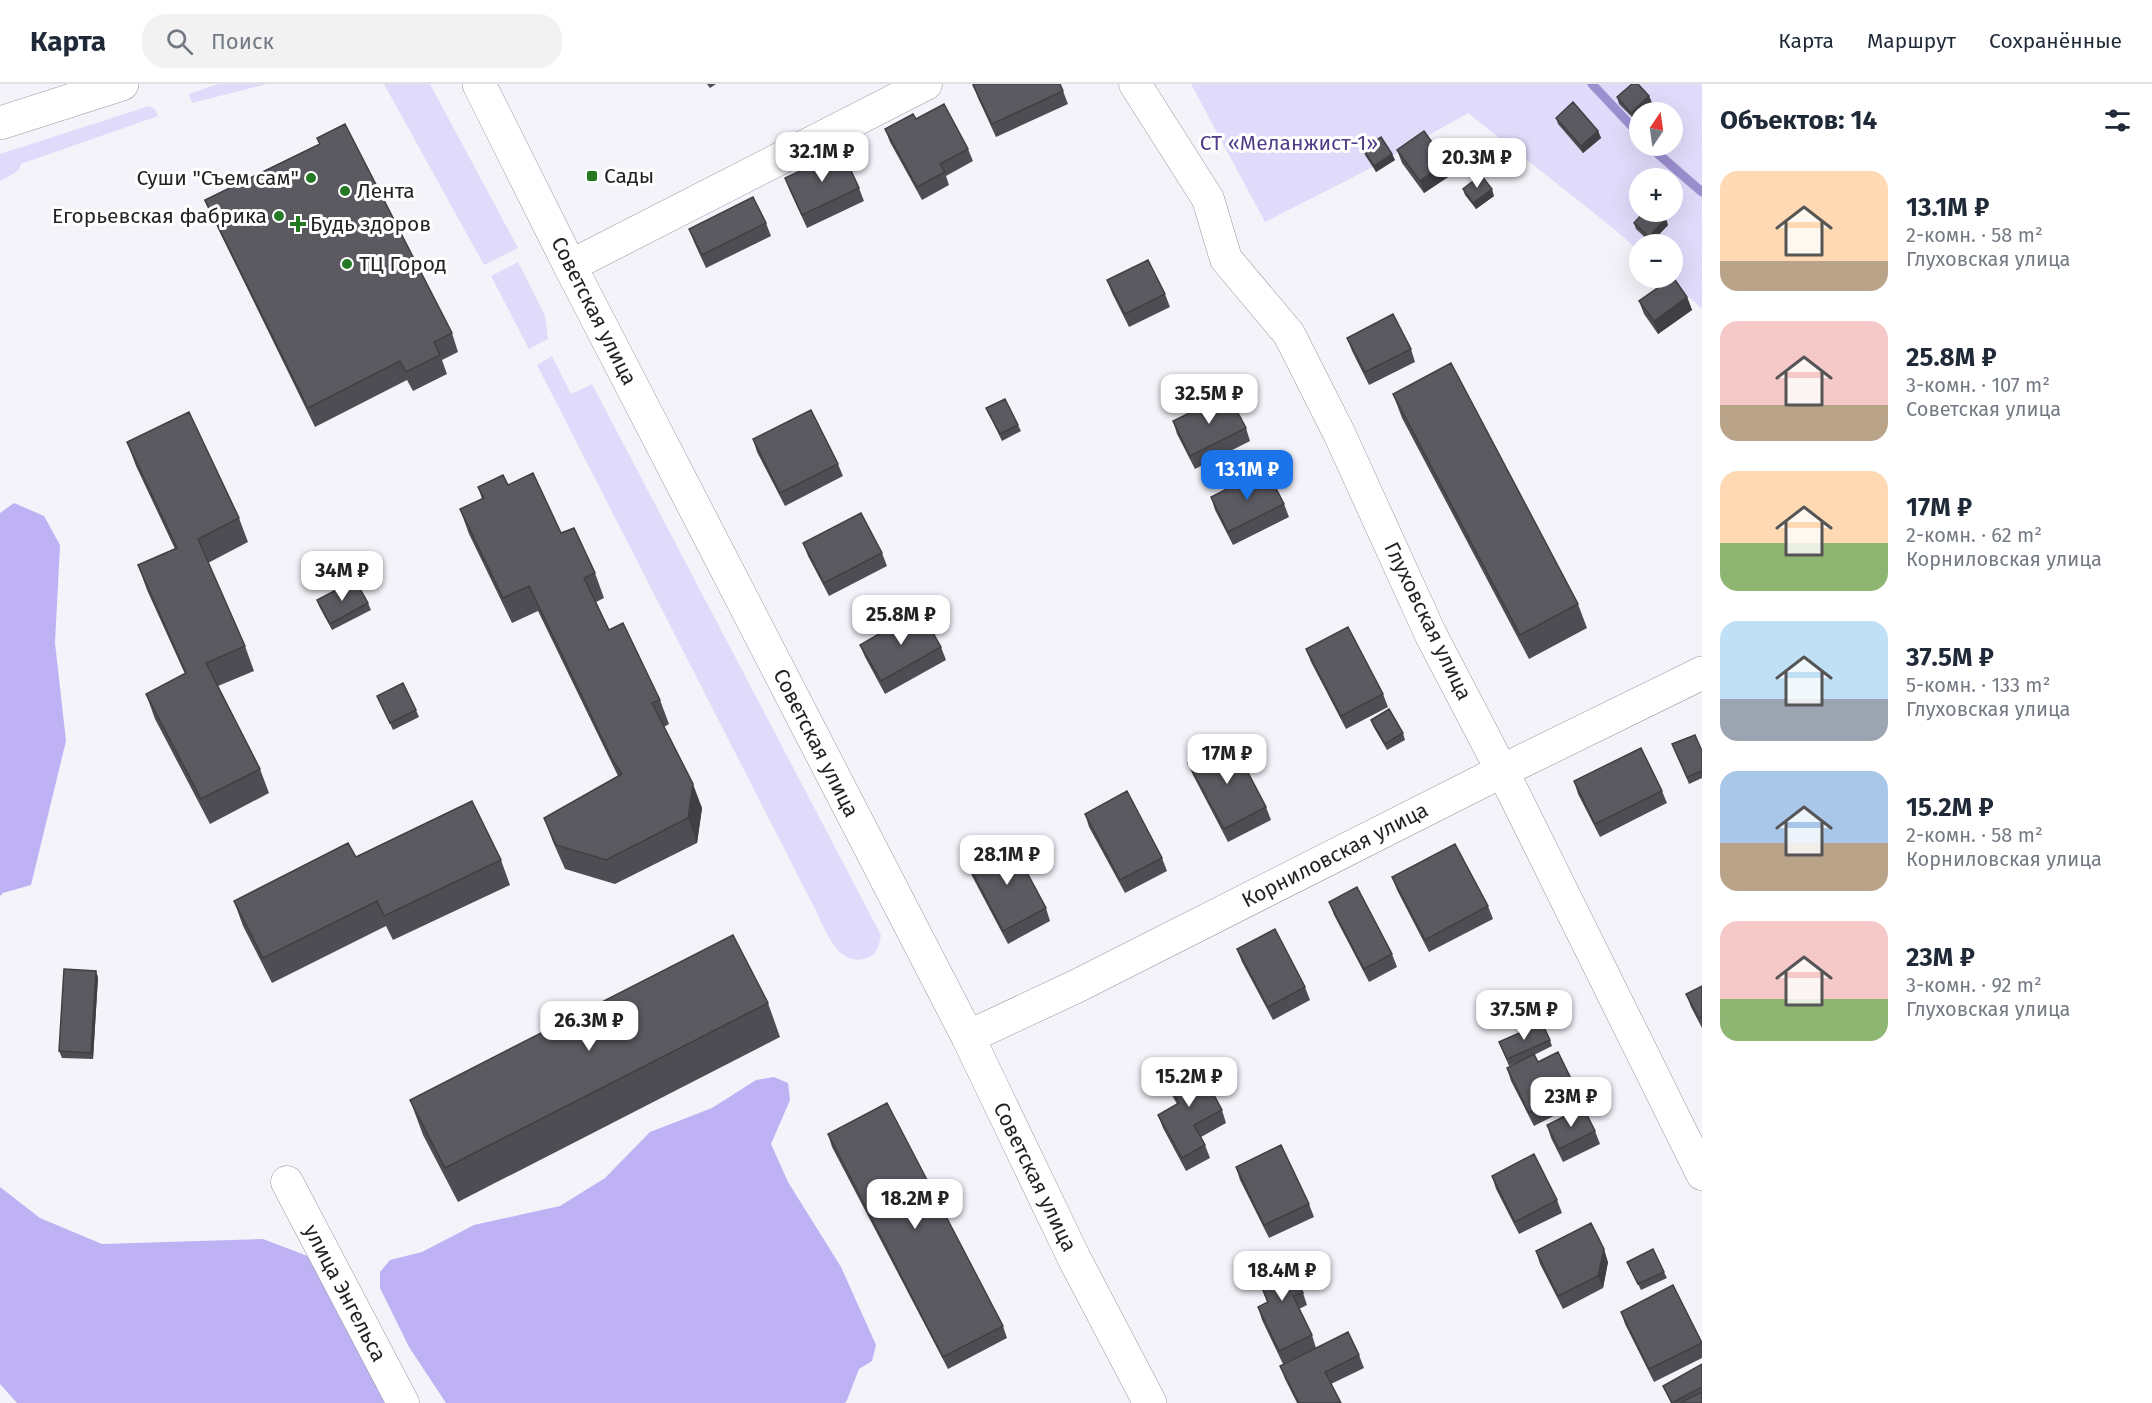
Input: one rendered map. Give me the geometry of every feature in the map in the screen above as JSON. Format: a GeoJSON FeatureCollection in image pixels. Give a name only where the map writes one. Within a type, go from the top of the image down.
{"type":"FeatureCollection","features":[{"type":"Feature","properties":{"kind":"main road"},"geometry":{"type":"LineString","coordinates":[[0,123],[122,84]]}},
{"type":"Feature","properties":{"kind":"main road","name":"Советская улица"},"geometry":{"type":"LineString","coordinates":[[479,84],[570,266],[968,1036],[1074,1258],[1150,1403]]}},
{"type":"Feature","properties":{"kind":"main road","name":"Корниловская улица"},"geometry":{"type":"LineString","coordinates":[[968,1036],[1077,986],[1502,771],[1702,673]]}},
{"type":"Feature","properties":{"kind":"street"},"geometry":{"type":"LineString","coordinates":[[570,266],[926,84]]}},
{"type":"Feature","properties":{"kind":"street","name":"Глуховская улица"},"geometry":{"type":"LineString","coordinates":[[1135,84],[1208,199],[1226,259],[1289,334],[1340,433],[1431,635],[1502,771],[1702,1174]]}},
{"type":"Feature","properties":{"kind":"street","name":"улица Энгельса"},"geometry":{"type":"LineString","coordinates":[[287,1182],[403,1403]]}},
{"type":"Feature","properties":{"kind":"green space"},"geometry":{"type":"Polygon","coordinates":[[[218,84],[267,84],[192,103],[189,94],[218,84]]]}},
{"type":"Feature","properties":{"kind":"green space"},"geometry":{"type":"Polygon","coordinates":[[[384,84],[430,84],[518,248],[484,265],[384,84]]]}},
{"type":"Feature","properties":{"kind":"green space","name":"СТ «Меланжист-1»"},"geometry":{"type":"Polygon","coordinates":[[[1191,84],[1702,84],[1702,309],[1679,288],[1683,288],[1683,234],[1629,234],[1629,242],[1468,113],[1373,167],[1265,222],[1191,84]]]}},
{"type":"Feature","properties":{"kind":"green space"},"geometry":{"type":"Polygon","coordinates":[[[149,106],[155,109],[158,116],[21,164],[18,171],[0,181],[0,154],[149,106]]]}},
{"type":"Feature","properties":{"kind":"green space"},"geometry":{"type":"Polygon","coordinates":[[[518,262],[545,316],[548,339],[529,349],[491,276],[518,262]]]}},
{"type":"Feature","properties":{"kind":"green space"},"geometry":{"type":"Polygon","coordinates":[[[552,356],[571,394],[592,384],[881,935],[877,949],[871,956],[857,960],[848,958],[834,946],[829,937],[537,365],[552,356]]]}},
{"type":"Feature","properties":{"kind":"shaded area"},"geometry":{"type":"Polygon","coordinates":[[[14,503],[44,516],[60,545],[55,643],[66,741],[31,885],[3,893],[0,896],[0,513],[14,503]]]}},
{"type":"Feature","properties":{"kind":"shaded area"},"geometry":{"type":"Polygon","coordinates":[[[774,1077],[788,1083],[790,1100],[771,1144],[788,1182],[841,1267],[876,1345],[872,1361],[859,1369],[845,1403],[446,1403],[409,1347],[380,1288],[380,1272],[390,1260],[422,1252],[474,1225],[560,1206],[605,1178],[650,1132],[712,1108],[756,1080],[774,1077]]]}},
{"type":"Feature","properties":{"kind":"shaded area"},"geometry":{"type":"Polygon","coordinates":[[[0,1187],[40,1218],[102,1244],[263,1239],[323,1262],[410,1403],[17,1403],[0,1384],[0,1187]]]}},
{"type":"Feature","properties":{"kind":"building"},"geometry":{"type":"Polygon","coordinates":[[[1060,84],[1063,91],[992,124],[973,85],[1060,84]]]}},
{"type":"Feature","properties":{"kind":"building"},"geometry":{"type":"Polygon","coordinates":[[[1632,84],[1638,84],[1649,96],[1643,102],[1629,102],[1629,111],[1617,97],[1632,84]]]}},
{"type":"Feature","properties":{"kind":"building"},"geometry":{"type":"Polygon","coordinates":[[[1573,102],[1598,131],[1581,146],[1556,118],[1573,102]]]}},
{"type":"Feature","properties":{"kind":"building"},"geometry":{"type":"Polygon","coordinates":[[[944,104],[968,149],[940,164],[945,172],[917,187],[885,129],[913,114],[916,119],[944,104]]]}},
{"type":"Feature","properties":{"kind":"building","name":"ТЦ Город"},"geometry":{"type":"Polygon","coordinates":[[[345,124],[452,333],[434,342],[440,355],[406,372],[400,361],[308,408],[205,200],[320,144],[317,138],[345,124]]]}},
{"type":"Feature","properties":{"kind":"building"},"geometry":{"type":"Polygon","coordinates":[[[1424,131],[1446,162],[1420,181],[1397,150],[1424,131]]]}},
{"type":"Feature","properties":{"kind":"building"},"geometry":{"type":"Polygon","coordinates":[[[1381,137],[1392,154],[1374,166],[1363,149],[1381,137]]]}},
{"type":"Feature","properties":{"kind":"building"},"geometry":{"type":"Polygon","coordinates":[[[842,151],[859,188],[802,215],[785,178],[842,151]]]}},
{"type":"Feature","properties":{"kind":"building"},"geometry":{"type":"Polygon","coordinates":[[[1481,175],[1492,189],[1473,203],[1463,189],[1481,175]]]}},
{"type":"Feature","properties":{"kind":"building"},"geometry":{"type":"Polygon","coordinates":[[[753,197],[766,223],[702,255],[689,229],[753,197]]]}},
{"type":"Feature","properties":{"kind":"building"},"geometry":{"type":"Polygon","coordinates":[[[1662,222],[1652,234],[1646,234],[1634,223],[1662,222]]]}},
{"type":"Feature","properties":{"kind":"building"},"geometry":{"type":"Polygon","coordinates":[[[1148,260],[1165,294],[1125,314],[1107,280],[1148,260]]]}},
{"type":"Feature","properties":{"kind":"building"},"geometry":{"type":"Polygon","coordinates":[[[1657,288],[1681,288],[1687,297],[1654,321],[1639,301],[1657,288]]]}},
{"type":"Feature","properties":{"kind":"building"},"geometry":{"type":"Polygon","coordinates":[[[1393,314],[1411,349],[1365,372],[1347,338],[1393,314]]]}},
{"type":"Feature","properties":{"kind":"building"},"geometry":{"type":"Polygon","coordinates":[[[1451,363],[1578,604],[1520,635],[1393,394],[1451,363]]]}},
{"type":"Feature","properties":{"kind":"building"},"geometry":{"type":"Polygon","coordinates":[[[1228,394],[1246,428],[1190,456],[1173,421],[1228,394]]]}},
{"type":"Feature","properties":{"kind":"building"},"geometry":{"type":"Polygon","coordinates":[[[1005,399],[1018,425],[1000,434],[986,408],[1005,399]]]}},
{"type":"Feature","properties":{"kind":"building"},"geometry":{"type":"Polygon","coordinates":[[[811,410],[838,464],[780,493],[753,439],[811,410]]]}},
{"type":"Feature","properties":{"kind":"building"},"geometry":{"type":"Polygon","coordinates":[[[189,412],[239,518],[198,539],[245,646],[206,663],[260,769],[201,799],[146,694],[186,673],[138,565],[177,548],[127,442],[189,412]]]}},
{"type":"Feature","properties":{"kind":"building"},"geometry":{"type":"Polygon","coordinates":[[[1266,469],[1284,504],[1228,532],[1211,497],[1266,469]]]}},
{"type":"Feature","properties":{"kind":"building"},"geometry":{"type":"Polygon","coordinates":[[[533,473],[561,533],[574,528],[595,573],[584,578],[609,630],[623,623],[660,700],[652,703],[693,784],[688,818],[606,860],[556,845],[544,818],[622,774],[612,759],[529,586],[503,598],[460,509],[484,498],[478,487],[503,475],[508,485],[533,473]]]}},
{"type":"Feature","properties":{"kind":"building"},"geometry":{"type":"Polygon","coordinates":[[[861,513],[882,553],[824,583],[803,543],[861,513]]]}},
{"type":"Feature","properties":{"kind":"building"},"geometry":{"type":"Polygon","coordinates":[[[355,580],[368,603],[330,624],[317,600],[355,580]]]}},
{"type":"Feature","properties":{"kind":"building"},"geometry":{"type":"Polygon","coordinates":[[[920,610],[941,647],[881,681],[860,645],[920,610]]]}},
{"type":"Feature","properties":{"kind":"building"},"geometry":{"type":"Polygon","coordinates":[[[1348,627],[1383,694],[1341,716],[1306,649],[1348,627]]]}},
{"type":"Feature","properties":{"kind":"building"},"geometry":{"type":"Polygon","coordinates":[[[403,683],[416,710],[390,723],[377,696],[403,683]]]}},
{"type":"Feature","properties":{"kind":"building"},"geometry":{"type":"Polygon","coordinates":[[[1389,709],[1403,733],[1385,744],[1371,720],[1389,709]]]}},
{"type":"Feature","properties":{"kind":"building"},"geometry":{"type":"Polygon","coordinates":[[[1695,735],[1702,751],[1702,771],[1687,777],[1672,744],[1695,735]]]}},
{"type":"Feature","properties":{"kind":"building"},"geometry":{"type":"Polygon","coordinates":[[[1231,740],[1266,807],[1224,829],[1188,763],[1231,740]]]}},
{"type":"Feature","properties":{"kind":"building"},"geometry":{"type":"Polygon","coordinates":[[[1641,748],[1662,791],[1595,824],[1574,781],[1641,748]]]}},
{"type":"Feature","properties":{"kind":"building"},"geometry":{"type":"Polygon","coordinates":[[[1127,791],[1162,858],[1120,880],[1085,814],[1127,791]]]}},
{"type":"Feature","properties":{"kind":"building"},"geometry":{"type":"Polygon","coordinates":[[[472,801],[501,860],[384,916],[377,901],[263,958],[234,901],[348,843],[356,857],[472,801]]]}},
{"type":"Feature","properties":{"kind":"building"},"geometry":{"type":"Polygon","coordinates":[[[1010,841],[1046,908],[1003,931],[968,864],[1010,841]]]}},
{"type":"Feature","properties":{"kind":"building"},"geometry":{"type":"Polygon","coordinates":[[[1455,844],[1488,906],[1425,940],[1392,877],[1455,844]]]}},
{"type":"Feature","properties":{"kind":"building"},"geometry":{"type":"Polygon","coordinates":[[[1357,887],[1392,954],[1364,969],[1329,902],[1357,887]]]}},
{"type":"Feature","properties":{"kind":"building"},"geometry":{"type":"Polygon","coordinates":[[[1275,929],[1305,987],[1268,1007],[1237,949],[1275,929]]]}},
{"type":"Feature","properties":{"kind":"building"},"geometry":{"type":"Polygon","coordinates":[[[733,935],[768,1003],[445,1168],[410,1100],[733,935]]]}},
{"type":"Feature","properties":{"kind":"building"},"geometry":{"type":"Polygon","coordinates":[[[64,969],[96,971],[91,1053],[59,1051],[64,969]]]}},
{"type":"Feature","properties":{"kind":"building"},"geometry":{"type":"Polygon","coordinates":[[[1702,986],[1702,1016],[1699,1018],[1686,994],[1702,986]]]}},
{"type":"Feature","properties":{"kind":"building"},"geometry":{"type":"Polygon","coordinates":[[[1542,1023],[1550,1040],[1507,1059],[1499,1042],[1542,1023]]]}},
{"type":"Feature","properties":{"kind":"building"},"geometry":{"type":"Polygon","coordinates":[[[1558,1052],[1576,1089],[1529,1113],[1507,1068],[1534,1054],[1538,1062],[1558,1052]]]}},
{"type":"Feature","properties":{"kind":"building"},"geometry":{"type":"Polygon","coordinates":[[[1195,1060],[1222,1110],[1194,1125],[1205,1145],[1182,1158],[1158,1115],[1179,1103],[1165,1077],[1195,1060]]]}},
{"type":"Feature","properties":{"kind":"building"},"geometry":{"type":"Polygon","coordinates":[[[887,1103],[1003,1326],[943,1357],[828,1134],[887,1103]]]}},
{"type":"Feature","properties":{"kind":"building"},"geometry":{"type":"Polygon","coordinates":[[[1583,1107],[1595,1131],[1559,1149],[1547,1125],[1583,1107]]]}},
{"type":"Feature","properties":{"kind":"building"},"geometry":{"type":"Polygon","coordinates":[[[1281,1145],[1309,1204],[1264,1225],[1236,1167],[1281,1145]]]}},
{"type":"Feature","properties":{"kind":"building"},"geometry":{"type":"Polygon","coordinates":[[[1534,1154],[1557,1200],[1515,1222],[1492,1176],[1534,1154]]]}},
{"type":"Feature","properties":{"kind":"building"},"geometry":{"type":"Polygon","coordinates":[[[1591,1223],[1604,1249],[1598,1276],[1558,1296],[1536,1251],[1591,1223]]]}},
{"type":"Feature","properties":{"kind":"building"},"geometry":{"type":"Polygon","coordinates":[[[1653,1249],[1664,1272],[1638,1284],[1627,1262],[1653,1249]]]}},
{"type":"Feature","properties":{"kind":"building"},"geometry":{"type":"Polygon","coordinates":[[[1286,1253],[1303,1293],[1293,1296],[1312,1335],[1279,1351],[1258,1307],[1268,1302],[1253,1266],[1286,1253]]]}},
{"type":"Feature","properties":{"kind":"building"},"geometry":{"type":"Polygon","coordinates":[[[1673,1285],[1702,1343],[1649,1369],[1621,1312],[1673,1285]]]}},
{"type":"Feature","properties":{"kind":"building"},"geometry":{"type":"Polygon","coordinates":[[[1348,1332],[1359,1355],[1325,1372],[1341,1403],[1299,1403],[1280,1366],[1348,1332]]]}},
{"type":"Feature","properties":{"kind":"building"},"geometry":{"type":"Polygon","coordinates":[[[1702,1364],[1702,1387],[1672,1403],[1663,1386],[1702,1364]]]}},
{"type":"Feature","properties":{"kind":"building"},"geometry":{"type":"Polygon","coordinates":[[[1702,1392],[1702,1403],[1680,1403],[1702,1392]]]}},
{"type":"Feature","properties":{"kind":"waterway"},"geometry":{"type":"LineString","coordinates":[[1592,84],[1629,123]]}},
{"type":"Feature","properties":{"kind":"waterway"},"geometry":{"type":"LineString","coordinates":[[1661,156],[1702,192]]}},
{"type":"Feature","properties":{"kind":"place","name":"Сады"},"geometry":{"type":"Point","coordinates":[592,176]}},
{"type":"Feature","properties":{"kind":"place","name":"Суши \"Съем сам\""},"geometry":{"type":"Point","coordinates":[311,178]}},
{"type":"Feature","properties":{"kind":"place","name":"Лента"},"geometry":{"type":"Point","coordinates":[345,191]}},
{"type":"Feature","properties":{"kind":"place","name":"Егорьевская фабрика"},"geometry":{"type":"Point","coordinates":[279,216]}},
{"type":"Feature","properties":{"kind":"place","name":"Будь здоров"},"geometry":{"type":"Point","coordinates":[298,224]}},
{"type":"Feature","properties":{"kind":"place","name":"ТЦ Город"},"geometry":{"type":"Point","coordinates":[347,264]}}]}
